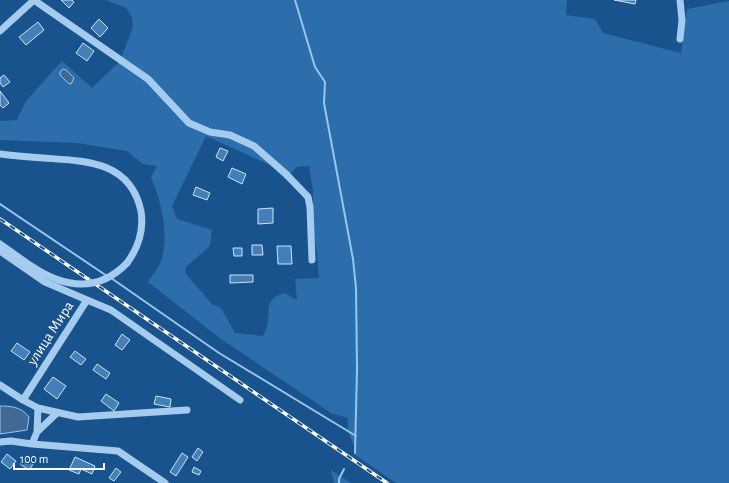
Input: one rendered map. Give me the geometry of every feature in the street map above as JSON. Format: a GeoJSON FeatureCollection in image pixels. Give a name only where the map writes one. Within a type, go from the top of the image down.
{"type":"FeatureCollection","features":[{"type":"Feature","properties":{"kind":"street"},"geometry":{"type":"LineString","coordinates":[[0,32],[34,0],[148,79],[189,123],[210,132],[230,135],[254,146],[286,174],[308,197],[310,207],[312,260]]}},
{"type":"Feature","properties":{"kind":"street"},"geometry":{"type":"LineString","coordinates":[[680,0],[682,20],[680,39]]}},
{"type":"Feature","properties":{"kind":"street"},"geometry":{"type":"LineString","coordinates":[[0,154],[81,160],[101,165],[120,176],[134,193],[141,214],[141,229],[138,244],[127,263],[110,277],[96,282],[81,284],[59,280],[31,266],[0,244]]}},
{"type":"Feature","properties":{"kind":"street"},"geometry":{"type":"LineString","coordinates":[[0,251],[45,282],[87,300]]}},
{"type":"Feature","properties":{"kind":"street","name":"улица Мира"},"geometry":{"type":"LineString","coordinates":[[23,400],[87,300],[113,312],[240,400]]}},
{"type":"Feature","properties":{"kind":"street"},"geometry":{"type":"LineString","coordinates":[[0,385],[38,408],[78,417],[187,410]]}},
{"type":"Feature","properties":{"kind":"street"},"geometry":{"type":"LineString","coordinates":[[32,444],[37,432],[38,408]]}},
{"type":"Feature","properties":{"kind":"street"},"geometry":{"type":"LineString","coordinates":[[37,432],[57,413]]}},
{"type":"Feature","properties":{"kind":"street"},"geometry":{"type":"LineString","coordinates":[[0,442],[11,441],[118,451],[164,483]]}},
{"type":"Feature","properties":{"kind":"shaded area"},"geometry":{"type":"Polygon","coordinates":[[[106,0],[567,0],[566,15],[595,19],[603,33],[681,53],[687,9],[729,1],[729,483],[396,483],[354,454],[355,448],[348,431],[348,418],[331,413],[221,339],[148,282],[161,261],[165,238],[161,206],[151,177],[157,166],[143,164],[127,151],[77,143],[0,140],[0,121],[17,120],[26,101],[62,61],[92,88],[120,61],[133,27],[132,17],[126,8],[106,0]],[[206,136],[172,206],[177,219],[212,230],[210,246],[186,267],[185,273],[213,305],[221,308],[235,333],[263,336],[268,322],[269,309],[272,299],[285,293],[297,300],[295,279],[319,278],[317,251],[313,235],[313,191],[309,166],[297,167],[285,179],[270,165],[206,136]]]}},
{"type":"Feature","properties":{"kind":"shaded area"},"geometry":{"type":"Polygon","coordinates":[[[63,69],[74,78],[71,84],[60,75],[60,72],[63,69]]]}},
{"type":"Feature","properties":{"kind":"shaded area"},"geometry":{"type":"Polygon","coordinates":[[[0,406],[8,406],[23,411],[29,417],[27,430],[0,434],[0,406]]]}},
{"type":"Feature","properties":{"kind":"shaded area"},"geometry":{"type":"Polygon","coordinates":[[[331,470],[351,483],[334,483],[331,470]]]}},
{"type":"Feature","properties":{"kind":"building"},"geometry":{"type":"Polygon","coordinates":[[[61,0],[72,0],[74,2],[69,8],[61,0]]]}},
{"type":"Feature","properties":{"kind":"building"},"geometry":{"type":"Polygon","coordinates":[[[614,0],[636,0],[635,4],[614,0]]]}},
{"type":"Feature","properties":{"kind":"building"},"geometry":{"type":"Polygon","coordinates":[[[99,19],[108,28],[100,37],[91,28],[99,19]]]}},
{"type":"Feature","properties":{"kind":"building"},"geometry":{"type":"Polygon","coordinates":[[[38,22],[44,30],[26,45],[19,37],[38,22]]]}},
{"type":"Feature","properties":{"kind":"building"},"geometry":{"type":"Polygon","coordinates":[[[83,43],[94,51],[87,61],[76,53],[83,43]]]}},
{"type":"Feature","properties":{"kind":"building"},"geometry":{"type":"Polygon","coordinates":[[[4,75],[10,82],[3,87],[0,83],[0,78],[4,75]]]}},
{"type":"Feature","properties":{"kind":"building"},"geometry":{"type":"Polygon","coordinates":[[[0,91],[9,103],[3,108],[0,105],[0,91]]]}},
{"type":"Feature","properties":{"kind":"building"},"geometry":{"type":"Polygon","coordinates":[[[220,148],[228,151],[223,161],[216,157],[220,148]]]}},
{"type":"Feature","properties":{"kind":"building"},"geometry":{"type":"Polygon","coordinates":[[[232,168],[246,174],[242,184],[228,177],[232,168]]]}},
{"type":"Feature","properties":{"kind":"building"},"geometry":{"type":"Polygon","coordinates":[[[196,187],[210,193],[207,200],[193,195],[196,187]]]}},
{"type":"Feature","properties":{"kind":"building"},"geometry":{"type":"Polygon","coordinates":[[[273,208],[273,223],[258,224],[258,209],[273,208]]]}},
{"type":"Feature","properties":{"kind":"building"},"geometry":{"type":"Polygon","coordinates":[[[252,245],[262,245],[263,255],[252,255],[252,245]]]}},
{"type":"Feature","properties":{"kind":"building"},"geometry":{"type":"Polygon","coordinates":[[[277,246],[291,246],[292,264],[278,264],[277,246]]]}},
{"type":"Feature","properties":{"kind":"building"},"geometry":{"type":"Polygon","coordinates":[[[233,248],[242,248],[242,256],[234,256],[233,248]]]}},
{"type":"Feature","properties":{"kind":"building"},"geometry":{"type":"Polygon","coordinates":[[[230,275],[253,275],[253,282],[230,283],[230,275]]]}},
{"type":"Feature","properties":{"kind":"building"},"geometry":{"type":"Polygon","coordinates":[[[122,334],[130,340],[122,350],[115,345],[122,334]]]}},
{"type":"Feature","properties":{"kind":"building"},"geometry":{"type":"Polygon","coordinates":[[[17,343],[30,352],[24,360],[11,351],[17,343]]]}},
{"type":"Feature","properties":{"kind":"building"},"geometry":{"type":"Polygon","coordinates":[[[75,351],[86,359],[81,365],[70,357],[75,351]]]}},
{"type":"Feature","properties":{"kind":"building"},"geometry":{"type":"Polygon","coordinates":[[[97,364],[110,373],[106,379],[93,370],[97,364]]]}},
{"type":"Feature","properties":{"kind":"building"},"geometry":{"type":"Polygon","coordinates":[[[53,377],[66,386],[57,399],[44,389],[53,377]]]}},
{"type":"Feature","properties":{"kind":"building"},"geometry":{"type":"Polygon","coordinates":[[[106,394],[119,403],[114,411],[101,401],[106,394]]]}},
{"type":"Feature","properties":{"kind":"building"},"geometry":{"type":"Polygon","coordinates":[[[156,396],[171,399],[170,407],[154,404],[156,396]]]}},
{"type":"Feature","properties":{"kind":"building"},"geometry":{"type":"Polygon","coordinates":[[[198,448],[203,452],[197,461],[192,457],[198,448]]]}},
{"type":"Feature","properties":{"kind":"building"},"geometry":{"type":"Polygon","coordinates":[[[182,453],[188,457],[176,476],[170,472],[182,453]]]}},
{"type":"Feature","properties":{"kind":"building"},"geometry":{"type":"Polygon","coordinates":[[[7,454],[16,461],[10,469],[1,462],[7,454]]]}},
{"type":"Feature","properties":{"kind":"building"},"geometry":{"type":"Polygon","coordinates":[[[25,456],[34,463],[29,470],[20,464],[25,456]]]}},
{"type":"Feature","properties":{"kind":"building"},"geometry":{"type":"Polygon","coordinates":[[[75,457],[95,466],[92,474],[81,469],[79,474],[69,470],[75,457]]]}},
{"type":"Feature","properties":{"kind":"building"},"geometry":{"type":"Polygon","coordinates":[[[194,467],[201,471],[199,475],[192,472],[194,467]]]}},
{"type":"Feature","properties":{"kind":"building"},"geometry":{"type":"Polygon","coordinates":[[[116,468],[121,472],[114,481],[109,478],[116,468]]]}},
{"type":"Feature","properties":{"kind":"waterway"},"geometry":{"type":"LineString","coordinates":[[295,0],[315,67],[325,82],[324,103],[353,259],[356,288],[357,369],[355,453]]}},
{"type":"Feature","properties":{"kind":"waterway"},"geometry":{"type":"LineString","coordinates":[[0,204],[107,276]]}},
{"type":"Feature","properties":{"kind":"waterway"},"geometry":{"type":"LineString","coordinates":[[111,278],[219,353],[356,436]]}},
{"type":"Feature","properties":{"kind":"waterway"},"geometry":{"type":"LineString","coordinates":[[339,483],[339,479],[344,469]]}},
{"type":"Feature","properties":{"kind":"railway"},"geometry":{"type":"LineString","coordinates":[[0,219],[387,483]]}}]}
